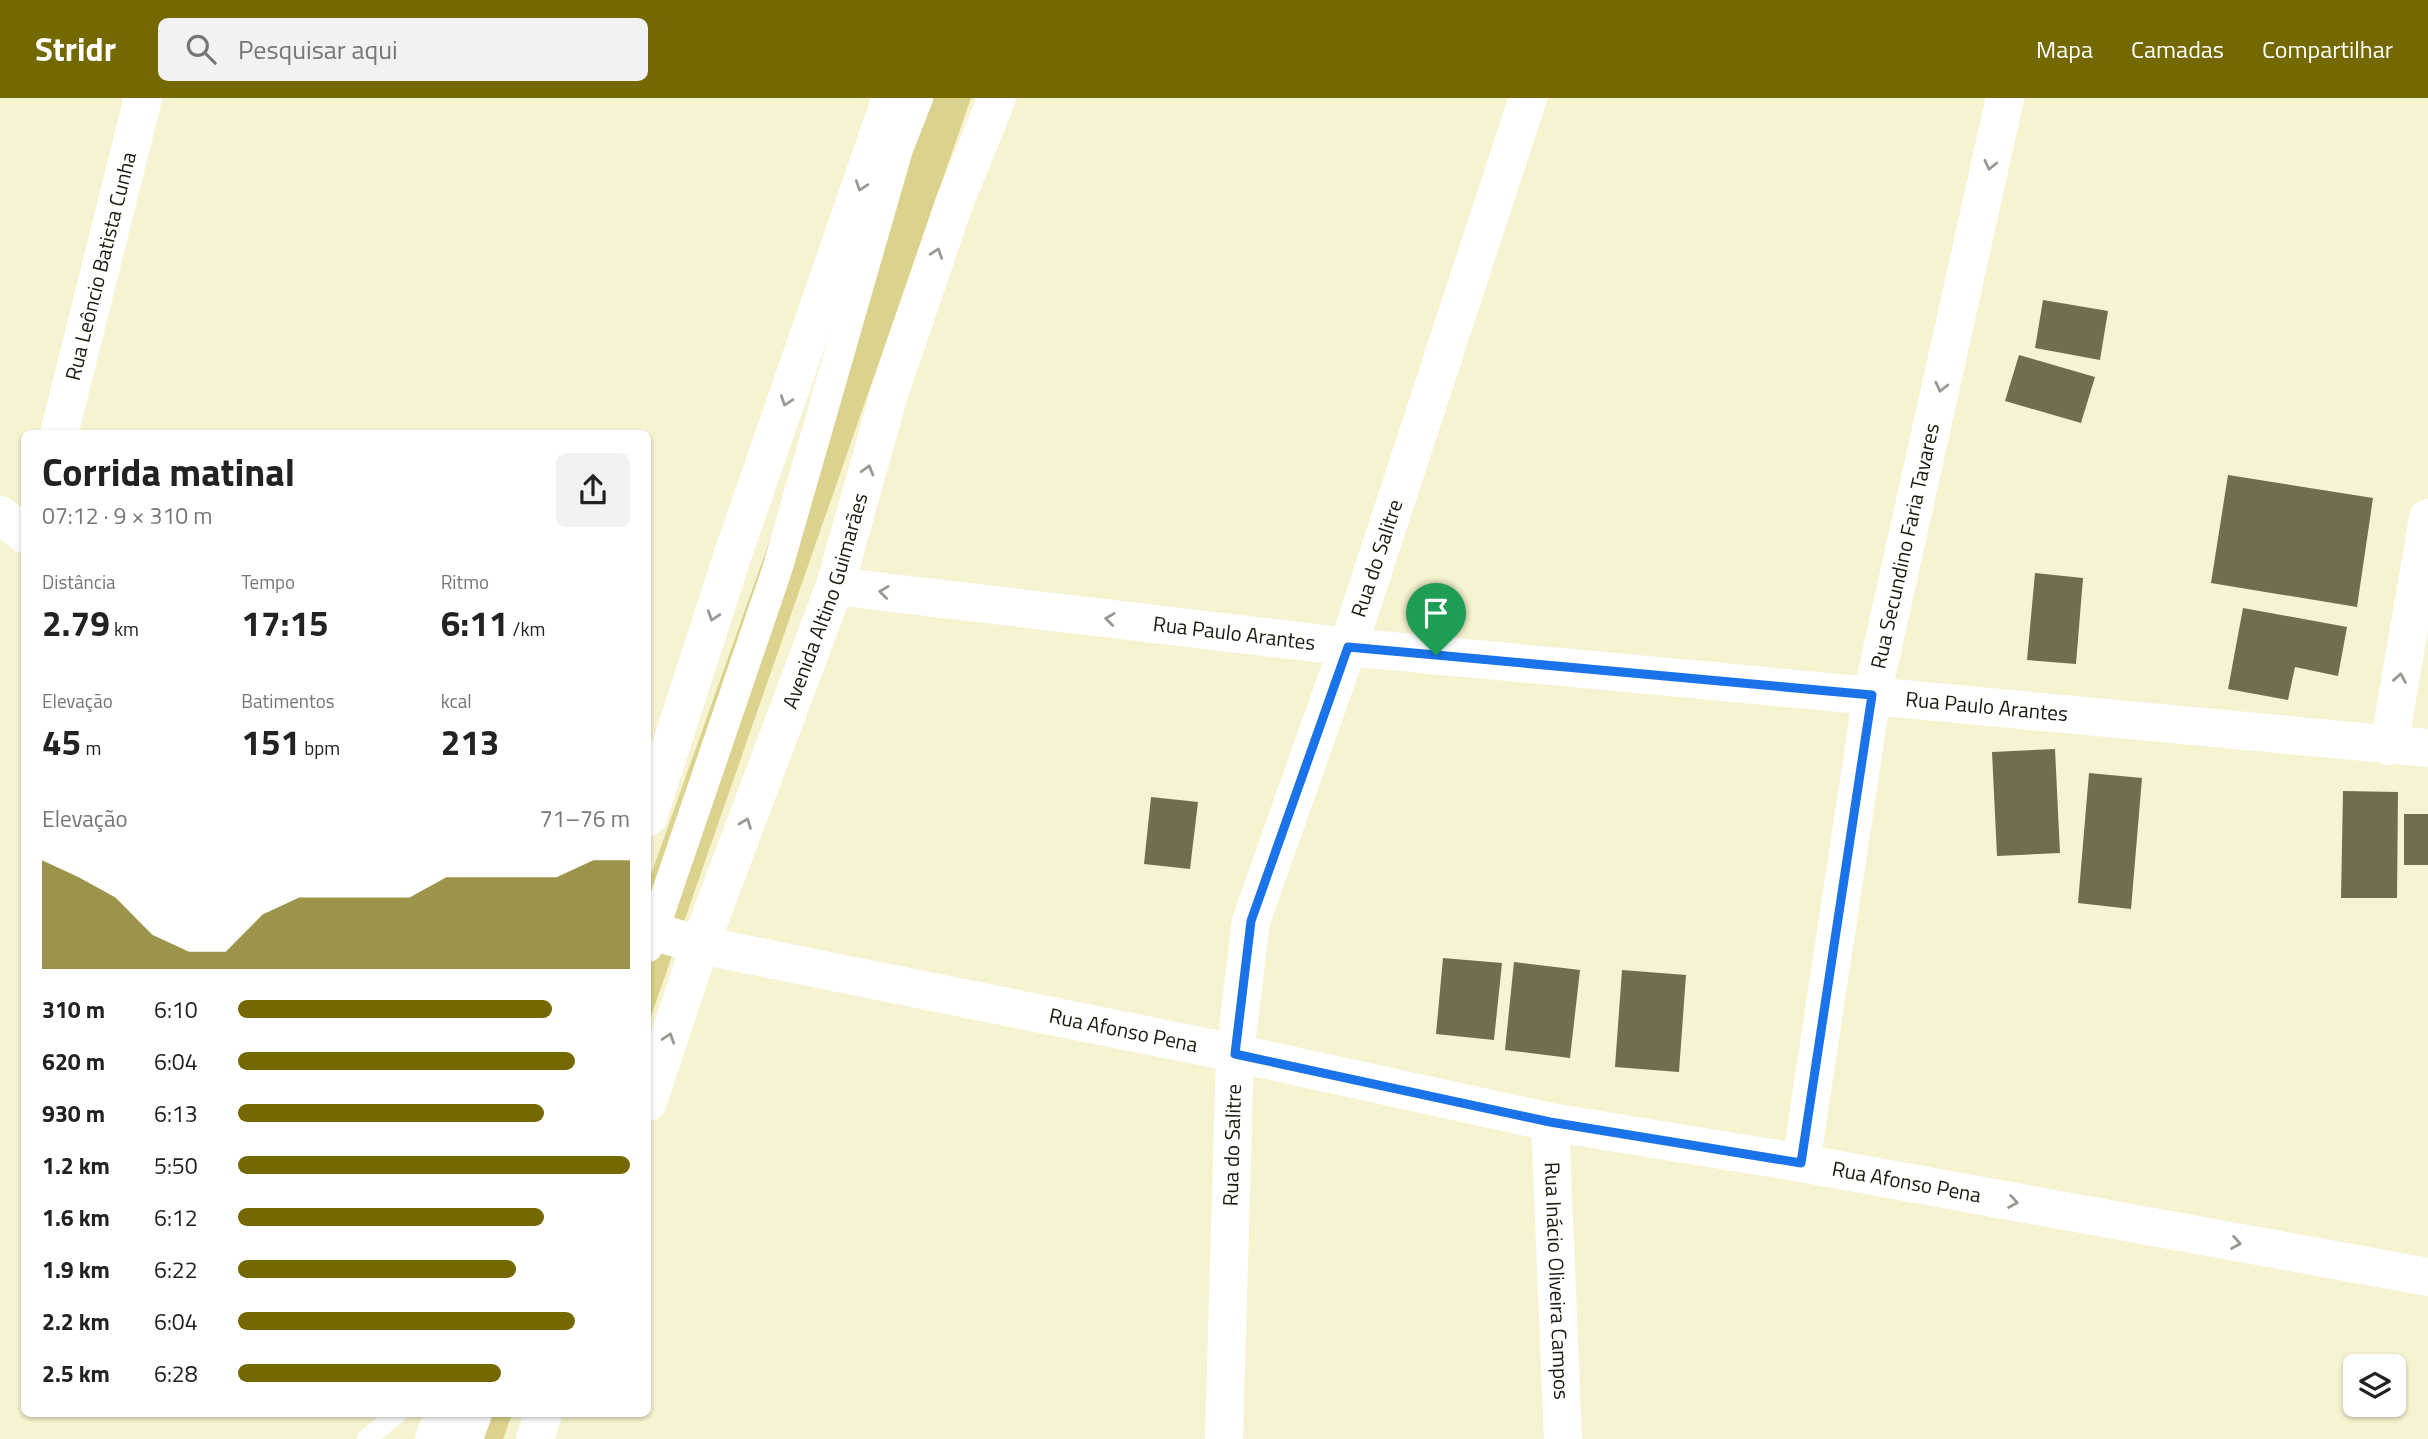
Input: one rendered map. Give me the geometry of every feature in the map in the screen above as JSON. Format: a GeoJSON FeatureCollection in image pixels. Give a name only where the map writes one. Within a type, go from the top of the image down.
{"type":"FeatureCollection","features":[{"type":"Feature","properties":{"kind":"street","name":"Rua Leôncio Batista Cunha"},"geometry":{"type":"LineString","coordinates":[[60,430],[143,98]]}},
{"type":"Feature","properties":{"kind":"street"},"geometry":{"type":"LineString","coordinates":[[651,808],[733,554],[891,98]]}},
{"type":"Feature","properties":{"kind":"street"},"geometry":{"type":"LineString","coordinates":[[651,930],[777,570],[898,149],[918,98]]}},
{"type":"Feature","properties":{"kind":"street","name":"Avenida Altino Guimarães"},"geometry":{"type":"LineString","coordinates":[[651,1093],[700,945],[835,586],[890,391],[955,201],[997,98]]}},
{"type":"Feature","properties":{"kind":"street","name":"Rua do Salitre"},"geometry":{"type":"LineString","coordinates":[[1224,1439],[1235,1054],[1251,921],[1348,647],[1528,98]]}},
{"type":"Feature","properties":{"kind":"street","name":"Rua Secundino Faria Tavares"},"geometry":{"type":"LineString","coordinates":[[1801,1163],[1872,695],[2005,98]]}},
{"type":"Feature","properties":{"kind":"street"},"geometry":{"type":"LineString","coordinates":[[0,515],[21,532]]}},
{"type":"Feature","properties":{"kind":"street"},"geometry":{"type":"LineString","coordinates":[[2389,746],[2428,518]]}},
{"type":"Feature","properties":{"kind":"street","name":"Rua Paulo Arantes"},"geometry":{"type":"LineString","coordinates":[[835,586],[1348,647],[2428,748]]}},
{"type":"Feature","properties":{"kind":"street","name":"Rua Afonso Pena"},"geometry":{"type":"LineString","coordinates":[[651,936],[1235,1054],[1550,1122],[1801,1163],[2428,1278]]}},
{"type":"Feature","properties":{"kind":"street","name":"Rua Inácio Oliveira Campos"},"geometry":{"type":"LineString","coordinates":[[1550,1122],[1563,1439]]}},
{"type":"Feature","properties":{"kind":"street"},"geometry":{"type":"LineString","coordinates":[[434,1439],[442,1417]]}},
{"type":"Feature","properties":{"kind":"street"},"geometry":{"type":"LineString","coordinates":[[468,1439],[476,1417]]}},
{"type":"Feature","properties":{"kind":"street"},"geometry":{"type":"LineString","coordinates":[[535,1439],[542,1417]]}},
{"type":"Feature","properties":{"kind":"lane"},"geometry":{"type":"LineString","coordinates":[[366,1439],[393,1417]]}},
{"type":"Feature","properties":{"kind":"shaded area"},"geometry":{"type":"Polygon","coordinates":[[[927,98],[971,98],[651,1016],[651,875],[927,98]]]}},
{"type":"Feature","properties":{"kind":"shaded area"},"geometry":{"type":"Polygon","coordinates":[[[457,1417],[511,1417],[503,1439],[450,1439],[457,1417]]]}},
{"type":"Feature","properties":{"kind":"building"},"geometry":{"type":"Polygon","coordinates":[[[2043,300],[2108,311],[2100,360],[2035,348],[2043,300]]]}},
{"type":"Feature","properties":{"kind":"building"},"geometry":{"type":"Polygon","coordinates":[[[2019,355],[2095,377],[2081,423],[2005,401],[2019,355]]]}},
{"type":"Feature","properties":{"kind":"building"},"geometry":{"type":"Polygon","coordinates":[[[2228,475],[2373,498],[2357,607],[2211,583],[2228,475]]]}},
{"type":"Feature","properties":{"kind":"building"},"geometry":{"type":"Polygon","coordinates":[[[2035,573],[2083,578],[2076,664],[2027,660],[2035,573]]]}},
{"type":"Feature","properties":{"kind":"building"},"geometry":{"type":"Polygon","coordinates":[[[2243,608],[2347,627],[2338,676],[2295,667],[2288,700],[2228,689],[2243,608]]]}},
{"type":"Feature","properties":{"kind":"building"},"geometry":{"type":"Polygon","coordinates":[[[2055,749],[2060,853],[1997,856],[1992,752],[2055,749]]]}},
{"type":"Feature","properties":{"kind":"building"},"geometry":{"type":"Polygon","coordinates":[[[2089,773],[2142,778],[2131,909],[2078,903],[2089,773]]]}},
{"type":"Feature","properties":{"kind":"building"},"geometry":{"type":"Polygon","coordinates":[[[2343,791],[2398,792],[2397,898],[2341,898],[2343,791]]]}},
{"type":"Feature","properties":{"kind":"building"},"geometry":{"type":"Polygon","coordinates":[[[1151,797],[1198,802],[1190,869],[1144,864],[1151,797]]]}},
{"type":"Feature","properties":{"kind":"building"},"geometry":{"type":"Polygon","coordinates":[[[2404,814],[2428,814],[2428,865],[2404,865],[2404,814]]]}},
{"type":"Feature","properties":{"kind":"building"},"geometry":{"type":"Polygon","coordinates":[[[1443,958],[1502,963],[1494,1040],[1436,1034],[1443,958]]]}},
{"type":"Feature","properties":{"kind":"building"},"geometry":{"type":"Polygon","coordinates":[[[1514,962],[1580,970],[1570,1058],[1505,1050],[1514,962]]]}},
{"type":"Feature","properties":{"kind":"building"},"geometry":{"type":"Polygon","coordinates":[[[1622,970],[1686,975],[1679,1072],[1615,1067],[1622,970]]]}},
{"type":"Feature","properties":{"kind":"route"},"geometry":{"type":"LineString","coordinates":[[1348,647],[1436,655],[1872,695],[1801,1163],[1550,1122],[1235,1054],[1251,921],[1348,647]]}}]}
